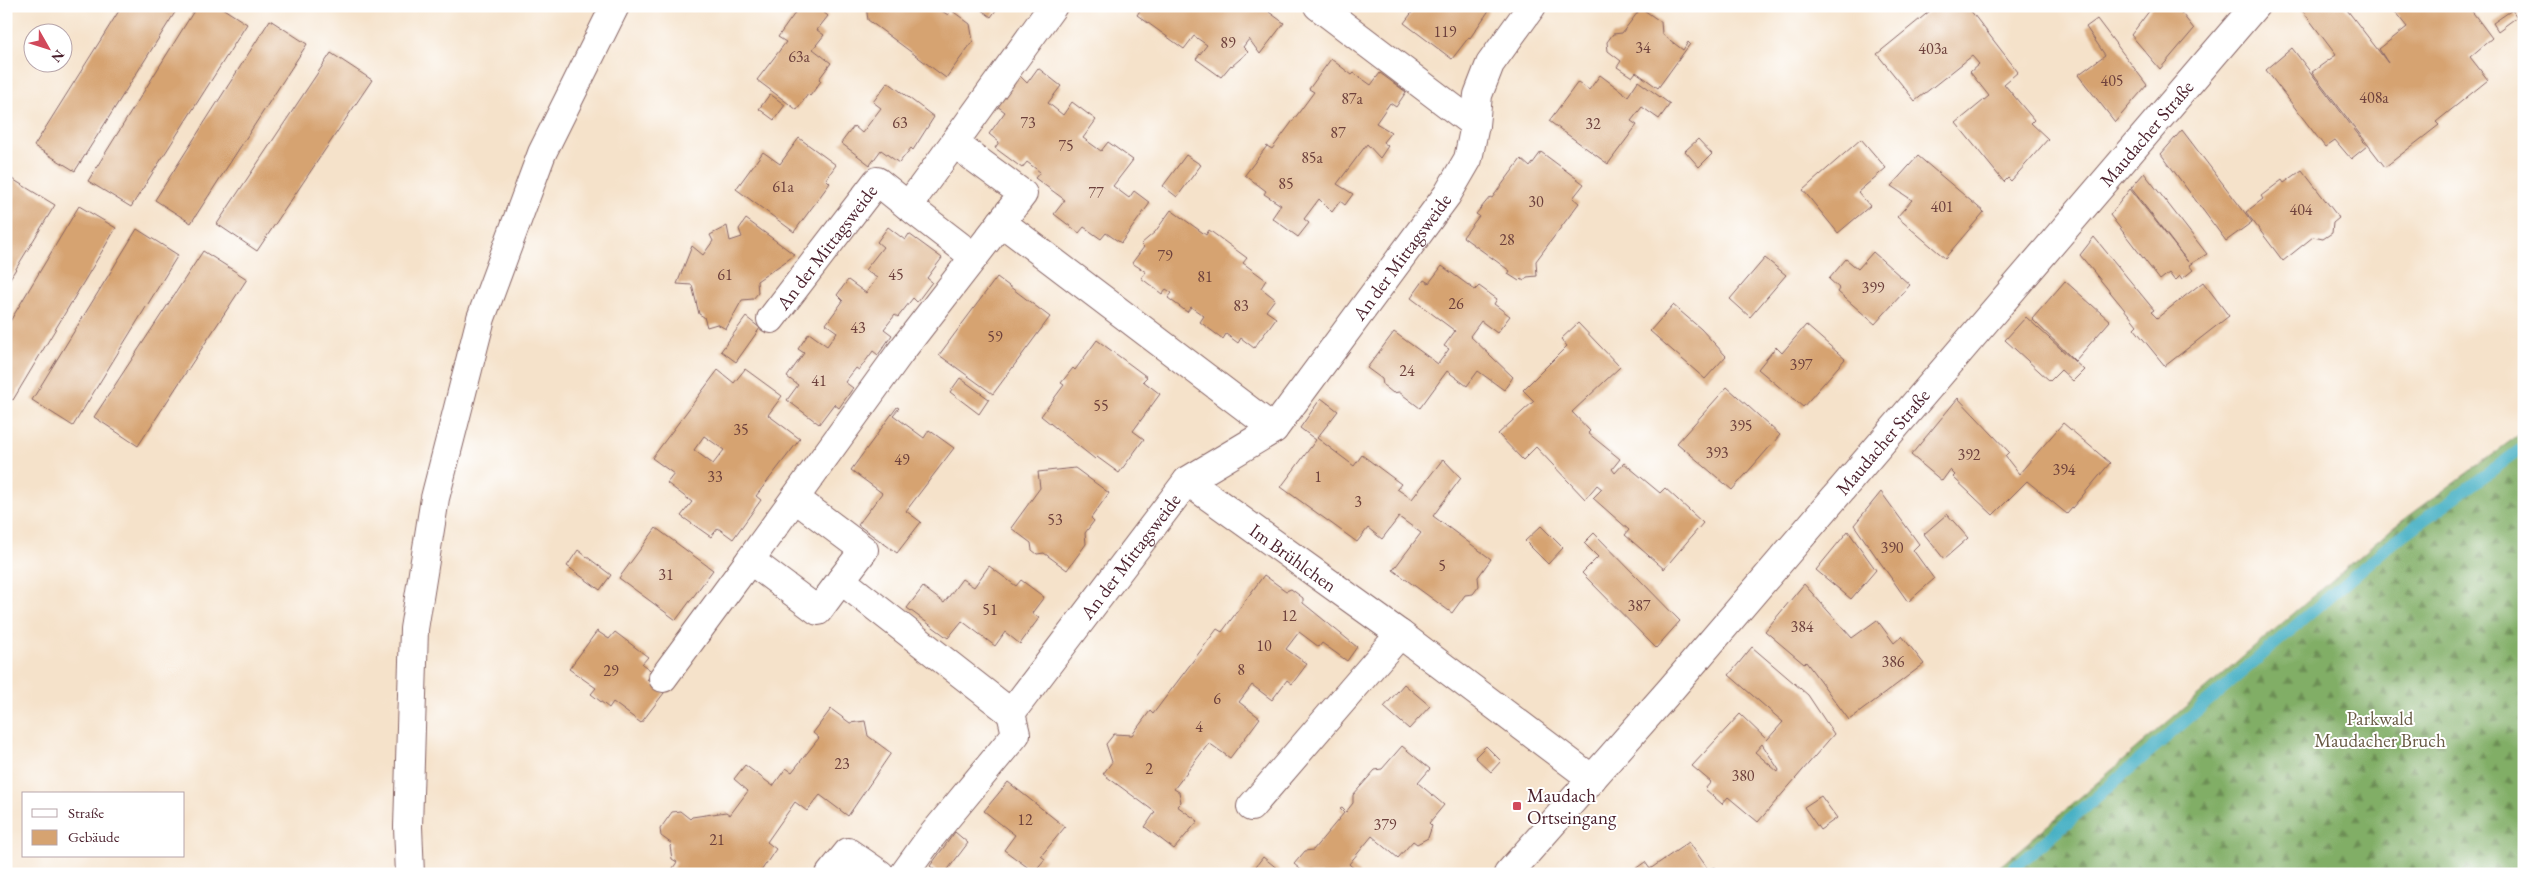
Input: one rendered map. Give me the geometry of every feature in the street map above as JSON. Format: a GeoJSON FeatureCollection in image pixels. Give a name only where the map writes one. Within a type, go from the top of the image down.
{"type":"FeatureCollection","features":[{"type":"Feature","properties":{"kind":"street"},"geometry":{"type":"LineString","coordinates":[[410,874],[408,828],[414,629],[435,498],[481,318],[542,153],[615,6]]}},
{"type":"Feature","properties":{"kind":"street","name":"An der Mittagsweide"},"geometry":{"type":"LineString","coordinates":[[908,206],[1053,6]]}},
{"type":"Feature","properties":{"kind":"street"},"geometry":{"type":"LineString","coordinates":[[1318,6],[1475,125]]}},
{"type":"Feature","properties":{"kind":"street","name":"An der Mittagsweide"},"geometry":{"type":"LineString","coordinates":[[1011,713],[1187,481],[1274,429],[1447,196],[1468,159],[1475,125],[1478,94],[1490,64],[1532,6]]}},
{"type":"Feature","properties":{"kind":"street","name":"Maudacher Straße"},"geometry":{"type":"LineString","coordinates":[[1508,874],[1732,619],[2255,6]]}},
{"type":"Feature","properties":{"kind":"street"},"geometry":{"type":"LineString","coordinates":[[663,678],[796,499],[899,354],[1023,194],[954,143]]}},
{"type":"Feature","properties":{"kind":"street","name":"An der Mittagsweide"},"geometry":{"type":"LineString","coordinates":[[771,319],[877,182],[974,257]]}},
{"type":"Feature","properties":{"kind":"street"},"geometry":{"type":"LineString","coordinates":[[1001,222],[1274,429]]}},
{"type":"Feature","properties":{"kind":"street","name":"Im Brühlchen"},"geometry":{"type":"LineString","coordinates":[[1187,481],[1400,634],[1592,779]]}},
{"type":"Feature","properties":{"kind":"street"},"geometry":{"type":"LineString","coordinates":[[750,560],[818,611],[864,550],[796,499]]}},
{"type":"Feature","properties":{"kind":"street"},"geometry":{"type":"LineString","coordinates":[[841,580],[1011,713],[1016,734],[930,838],[904,874]]}},
{"type":"Feature","properties":{"kind":"street"},"geometry":{"type":"LineString","coordinates":[[1251,807],[1400,634]]}},
{"type":"Feature","properties":{"kind":"street"},"geometry":{"type":"LineString","coordinates":[[830,874],[848,852],[880,874]]}},
{"type":"Feature","properties":{"kind":"green space","name":"Parkwald Maudacher Bruch"},"geometry":{"type":"Polygon","coordinates":[[[2524,431],[2524,874],[1991,874],[2394,527],[2524,431]]]}},
{"type":"Feature","properties":{"kind":"building"},"geometry":{"type":"Polygon","coordinates":[[[122,6],[179,6],[75,171],[34,146],[122,6]]]}},
{"type":"Feature","properties":{"kind":"building"},"geometry":{"type":"Polygon","coordinates":[[[197,6],[219,6],[247,24],[131,207],[88,181],[197,6]]]}},
{"type":"Feature","properties":{"kind":"building"},"geometry":{"type":"Polygon","coordinates":[[[786,6],[816,6],[828,16],[817,30],[824,35],[813,49],[831,63],[819,79],[821,81],[810,96],[808,94],[797,110],[757,80],[786,42],[778,37],[795,13],[786,6]]]}},
{"type":"Feature","properties":{"kind":"building"},"geometry":{"type":"Polygon","coordinates":[[[866,6],[941,6],[939,9],[948,15],[951,10],[970,24],[973,41],[946,78],[868,20],[866,6]]]}},
{"type":"Feature","properties":{"kind":"building"},"geometry":{"type":"Polygon","coordinates":[[[976,6],[999,6],[991,17],[976,6]]]}},
{"type":"Feature","properties":{"kind":"building"},"geometry":{"type":"Polygon","coordinates":[[[1143,6],[1270,6],[1272,8],[1269,12],[1284,23],[1260,54],[1249,39],[1243,47],[1248,52],[1231,65],[1221,77],[1196,59],[1207,45],[1194,36],[1184,49],[1137,15],[1143,6]]]}},
{"type":"Feature","properties":{"kind":"building"},"geometry":{"type":"Polygon","coordinates":[[[1417,6],[1492,6],[1470,38],[1452,59],[1404,23],[1417,6]]]}},
{"type":"Feature","properties":{"kind":"building"},"geometry":{"type":"Polygon","coordinates":[[[1936,6],[1967,6],[2018,72],[2004,84],[2034,120],[2031,123],[2048,139],[2011,181],[2008,178],[2004,182],[1956,123],[1989,96],[1970,72],[1979,64],[1972,56],[1915,101],[1877,54],[1936,6]]]}},
{"type":"Feature","properties":{"kind":"building"},"geometry":{"type":"Polygon","coordinates":[[[2153,6],[2176,6],[2194,29],[2160,69],[2131,35],[2153,6]]]}},
{"type":"Feature","properties":{"kind":"building"},"geometry":{"type":"Polygon","coordinates":[[[2299,6],[2344,6],[2388,63],[2379,49],[2407,27],[2391,7],[2386,10],[2383,6],[2468,6],[2492,38],[2470,57],[2488,80],[2436,122],[2439,125],[2385,167],[2312,72],[2336,55],[2299,6]]]}},
{"type":"Feature","properties":{"kind":"building"},"geometry":{"type":"Polygon","coordinates":[[[1641,8],[1661,22],[1662,34],[1683,50],[1688,42],[1690,44],[1658,88],[1636,72],[1632,77],[1617,67],[1621,61],[1608,51],[1607,42],[1613,34],[1622,33],[1641,8]]]}},
{"type":"Feature","properties":{"kind":"building"},"geometry":{"type":"Polygon","coordinates":[[[2512,10],[2517,17],[2498,31],[2493,23],[2512,10]]]}},
{"type":"Feature","properties":{"kind":"building"},"geometry":{"type":"Polygon","coordinates":[[[2097,19],[2147,85],[2115,122],[2078,75],[2105,55],[2086,27],[2097,19]]]}},
{"type":"Feature","properties":{"kind":"building"},"geometry":{"type":"Polygon","coordinates":[[[270,20],[307,44],[191,223],[155,200],[270,20]]]}},
{"type":"Feature","properties":{"kind":"building"},"geometry":{"type":"Polygon","coordinates":[[[2292,48],[2367,146],[2351,159],[2335,140],[2325,147],[2266,70],[2292,48]]]}},
{"type":"Feature","properties":{"kind":"building"},"geometry":{"type":"Polygon","coordinates":[[[331,53],[372,80],[257,251],[217,224],[331,53]]]}},
{"type":"Feature","properties":{"kind":"building"},"geometry":{"type":"Polygon","coordinates":[[[1331,59],[1352,75],[1354,73],[1371,85],[1380,73],[1406,92],[1396,107],[1390,103],[1376,123],[1391,132],[1383,142],[1388,146],[1380,158],[1367,144],[1337,184],[1353,194],[1345,205],[1340,201],[1332,212],[1319,199],[1304,219],[1309,223],[1298,237],[1272,218],[1281,205],[1264,194],[1266,191],[1245,175],[1267,146],[1272,149],[1314,92],[1309,89],[1331,59]]]}},
{"type":"Feature","properties":{"kind":"building"},"geometry":{"type":"Polygon","coordinates":[[[1038,68],[1061,86],[1048,103],[1063,115],[1072,102],[1096,120],[1083,138],[1101,151],[1108,142],[1133,160],[1113,186],[1129,198],[1134,191],[1150,203],[1121,243],[1106,233],[1101,239],[1084,227],[1079,233],[1054,214],[1065,200],[1035,178],[1040,172],[1027,162],[1022,168],[995,148],[999,142],[989,134],[1005,112],[992,102],[1015,71],[1027,83],[1038,68]]]}},
{"type":"Feature","properties":{"kind":"building"},"geometry":{"type":"Polygon","coordinates":[[[1600,75],[1628,96],[1638,81],[1670,104],[1659,119],[1642,107],[1631,121],[1637,125],[1608,164],[1549,121],[1578,82],[1589,90],[1600,75]]]}},
{"type":"Feature","properties":{"kind":"building"},"geometry":{"type":"Polygon","coordinates":[[[888,82],[934,117],[913,150],[911,148],[899,163],[881,150],[870,165],[841,143],[854,126],[862,133],[881,108],[873,102],[888,82]]]}},
{"type":"Feature","properties":{"kind":"building"},"geometry":{"type":"Polygon","coordinates":[[[770,94],[785,105],[774,120],[759,109],[770,94]]]}},
{"type":"Feature","properties":{"kind":"building"},"geometry":{"type":"Polygon","coordinates":[[[2182,130],[2252,222],[2226,241],[2161,154],[2182,130]]]}},
{"type":"Feature","properties":{"kind":"building"},"geometry":{"type":"Polygon","coordinates":[[[799,138],[836,165],[826,179],[830,183],[794,232],[736,189],[763,152],[780,164],[799,138]]]}},
{"type":"Feature","properties":{"kind":"building"},"geometry":{"type":"Polygon","coordinates":[[[1698,139],[1712,154],[1699,167],[1685,151],[1698,139]]]}},
{"type":"Feature","properties":{"kind":"building"},"geometry":{"type":"Polygon","coordinates":[[[1861,139],[1886,168],[1858,192],[1870,206],[1838,233],[1803,190],[1861,139]]]}},
{"type":"Feature","properties":{"kind":"building"},"geometry":{"type":"Polygon","coordinates":[[[1541,152],[1584,184],[1573,198],[1579,203],[1536,261],[1537,276],[1527,277],[1524,281],[1521,279],[1519,281],[1508,274],[1510,271],[1463,237],[1479,216],[1476,214],[1490,197],[1492,198],[1521,159],[1530,167],[1541,152]]]}},
{"type":"Feature","properties":{"kind":"building"},"geometry":{"type":"Polygon","coordinates":[[[1186,155],[1201,165],[1177,197],[1163,186],[1186,155]]]}},
{"type":"Feature","properties":{"kind":"building"},"geometry":{"type":"Polygon","coordinates":[[[1918,156],[1984,212],[1945,258],[1897,217],[1912,200],[1891,186],[1918,156]]]}},
{"type":"Feature","properties":{"kind":"building"},"geometry":{"type":"Polygon","coordinates":[[[2302,170],[2339,218],[2333,223],[2332,233],[2323,239],[2313,237],[2283,261],[2246,212],[2263,199],[2261,196],[2282,180],[2284,183],[2302,170]]]}},
{"type":"Feature","properties":{"kind":"building"},"geometry":{"type":"Polygon","coordinates":[[[2144,173],[2207,254],[2189,265],[2193,270],[2182,279],[2180,276],[2175,281],[2169,273],[2160,280],[2110,215],[2130,189],[2188,262],[2131,188],[2144,173]]]}},
{"type":"Feature","properties":{"kind":"building"},"geometry":{"type":"Polygon","coordinates":[[[9,177],[55,205],[6,285],[6,181],[9,177]]]}},
{"type":"Feature","properties":{"kind":"building"},"geometry":{"type":"Polygon","coordinates":[[[79,206],[116,228],[13,400],[6,396],[6,328],[79,206]]]}},
{"type":"Feature","properties":{"kind":"building"},"geometry":{"type":"Polygon","coordinates":[[[1171,210],[1206,235],[1209,230],[1247,258],[1243,263],[1266,280],[1261,288],[1275,299],[1266,311],[1276,318],[1254,348],[1241,338],[1238,343],[1226,334],[1223,339],[1200,322],[1204,316],[1191,307],[1187,312],[1168,298],[1172,293],[1166,289],[1162,294],[1141,278],[1146,272],[1132,263],[1144,247],[1141,244],[1155,232],[1171,210]]]}},
{"type":"Feature","properties":{"kind":"building"},"geometry":{"type":"Polygon","coordinates":[[[746,219],[795,255],[757,281],[758,293],[753,299],[742,300],[726,329],[717,324],[707,327],[704,317],[699,314],[692,285],[677,284],[692,246],[703,255],[713,241],[710,235],[727,226],[730,241],[742,237],[739,229],[746,219]]]}},
{"type":"Feature","properties":{"kind":"building"},"geometry":{"type":"Polygon","coordinates":[[[888,227],[905,240],[909,234],[942,258],[927,278],[932,282],[917,302],[913,298],[898,317],[895,315],[884,329],[892,335],[878,355],[873,351],[859,370],[856,368],[845,382],[853,388],[839,408],[834,404],[819,424],[787,400],[798,385],[787,377],[804,353],[798,349],[809,333],[827,346],[837,332],[826,324],[843,301],[837,295],[848,280],[866,293],[877,278],[865,270],[883,247],[877,242],[888,227]]]}},
{"type":"Feature","properties":{"kind":"building"},"geometry":{"type":"Polygon","coordinates":[[[137,229],[178,255],[73,426],[32,400],[137,229]]]}},
{"type":"Feature","properties":{"kind":"building"},"geometry":{"type":"Polygon","coordinates":[[[2094,237],[2154,310],[2151,312],[2157,318],[2203,282],[2229,316],[2165,366],[2134,328],[2137,325],[2080,255],[2094,237]]]}},
{"type":"Feature","properties":{"kind":"building"},"geometry":{"type":"Polygon","coordinates":[[[203,251],[247,279],[138,446],[94,417],[203,251]]]}},
{"type":"Feature","properties":{"kind":"building"},"geometry":{"type":"Polygon","coordinates":[[[1873,252],[1910,285],[1875,324],[1838,292],[1840,289],[1829,279],[1846,259],[1858,269],[1873,252]]]}},
{"type":"Feature","properties":{"kind":"building"},"geometry":{"type":"Polygon","coordinates":[[[1765,258],[1786,275],[1750,317],[1730,299],[1765,258]]]}},
{"type":"Feature","properties":{"kind":"building"},"geometry":{"type":"Polygon","coordinates":[[[1442,266],[1475,290],[1479,286],[1497,299],[1494,304],[1510,316],[1497,333],[1481,321],[1470,336],[1513,377],[1504,390],[1478,371],[1467,386],[1447,371],[1420,408],[1399,392],[1393,393],[1383,385],[1382,379],[1367,368],[1394,332],[1438,364],[1449,349],[1444,346],[1455,331],[1411,298],[1424,280],[1429,283],[1442,266]]]}},
{"type":"Feature","properties":{"kind":"building"},"geometry":{"type":"Polygon","coordinates":[[[997,277],[1050,317],[993,394],[939,355],[997,277]]]}},
{"type":"Feature","properties":{"kind":"building"},"geometry":{"type":"Polygon","coordinates":[[[2065,281],[2110,321],[2075,361],[2032,319],[2065,281]]]}},
{"type":"Feature","properties":{"kind":"building"},"geometry":{"type":"Polygon","coordinates":[[[1673,305],[1701,329],[1726,356],[1705,379],[1650,331],[1673,305]]]}},
{"type":"Feature","properties":{"kind":"building"},"geometry":{"type":"Polygon","coordinates":[[[746,317],[760,328],[736,362],[721,351],[746,317]]]}},
{"type":"Feature","properties":{"kind":"building"},"geometry":{"type":"Polygon","coordinates":[[[2026,317],[2084,370],[2073,381],[2061,370],[2050,381],[2005,340],[2026,317]]]}},
{"type":"Feature","properties":{"kind":"building"},"geometry":{"type":"Polygon","coordinates":[[[1578,323],[1620,367],[1572,412],[1590,431],[1588,433],[1620,459],[1612,469],[1615,473],[1624,463],[1660,493],[1665,488],[1703,523],[1664,569],[1625,535],[1629,530],[1593,498],[1602,489],[1597,485],[1585,499],[1536,447],[1523,460],[1498,434],[1534,401],[1523,390],[1567,346],[1561,339],[1578,323]]]}},
{"type":"Feature","properties":{"kind":"building"},"geometry":{"type":"Polygon","coordinates":[[[1806,325],[1845,359],[1803,407],[1758,369],[1776,347],[1782,353],[1806,325]]]}},
{"type":"Feature","properties":{"kind":"building"},"geometry":{"type":"Polygon","coordinates":[[[1097,340],[1147,377],[1143,381],[1160,394],[1133,431],[1144,439],[1119,473],[1097,457],[1095,459],[1041,416],[1064,385],[1061,383],[1073,368],[1075,370],[1097,340]]]}},
{"type":"Feature","properties":{"kind":"building"},"geometry":{"type":"Polygon","coordinates":[[[745,369],[782,396],[768,415],[800,439],[756,496],[761,500],[733,539],[718,528],[711,537],[681,516],[692,502],[667,483],[674,474],[652,458],[718,370],[734,383],[745,369]],[[704,436],[694,450],[713,464],[724,450],[704,436]]]}},
{"type":"Feature","properties":{"kind":"building"},"geometry":{"type":"Polygon","coordinates":[[[960,378],[989,399],[979,414],[950,392],[960,378]]]}},
{"type":"Feature","properties":{"kind":"building"},"geometry":{"type":"Polygon","coordinates":[[[1727,387],[1780,435],[1732,490],[1677,443],[1727,387]]]}},
{"type":"Feature","properties":{"kind":"building"},"geometry":{"type":"Polygon","coordinates":[[[1321,398],[1338,411],[1317,438],[1354,466],[1362,455],[1401,484],[1397,489],[1412,499],[1443,459],[1461,478],[1433,516],[1491,559],[1478,577],[1479,586],[1473,594],[1465,595],[1452,613],[1393,570],[1421,533],[1399,517],[1382,539],[1368,528],[1357,542],[1281,487],[1316,440],[1300,428],[1321,398]]]}},
{"type":"Feature","properties":{"kind":"building"},"geometry":{"type":"Polygon","coordinates":[[[1958,398],[2009,452],[2005,456],[2019,474],[2063,423],[2110,463],[2067,514],[2027,481],[1993,515],[1953,477],[1955,475],[1950,470],[1942,481],[1911,455],[1958,398]]]}},
{"type":"Feature","properties":{"kind":"building"},"geometry":{"type":"Polygon","coordinates":[[[897,407],[899,408],[893,415],[924,438],[929,430],[954,448],[906,511],[921,522],[897,553],[858,525],[882,493],[851,470],[897,407]]]}},
{"type":"Feature","properties":{"kind":"building"},"geometry":{"type":"Polygon","coordinates":[[[1075,468],[1109,493],[1091,518],[1094,521],[1085,533],[1086,544],[1067,570],[1044,553],[1037,554],[1032,550],[1031,543],[1011,528],[1040,488],[1038,472],[1075,468]]]}},
{"type":"Feature","properties":{"kind":"building"},"geometry":{"type":"Polygon","coordinates":[[[1881,492],[1919,544],[1913,550],[1934,579],[1908,602],[1854,525],[1881,492]]]}},
{"type":"Feature","properties":{"kind":"building"},"geometry":{"type":"Polygon","coordinates":[[[1947,514],[1968,538],[1944,559],[1924,534],[1947,514]]]}},
{"type":"Feature","properties":{"kind":"building"},"geometry":{"type":"Polygon","coordinates":[[[1541,526],[1563,548],[1548,564],[1525,541],[1541,526]]]}},
{"type":"Feature","properties":{"kind":"building"},"geometry":{"type":"Polygon","coordinates":[[[656,528],[713,570],[676,620],[619,578],[656,528]]]}},
{"type":"Feature","properties":{"kind":"building"},"geometry":{"type":"Polygon","coordinates":[[[1848,531],[1876,570],[1851,599],[1816,570],[1848,531]]]}},
{"type":"Feature","properties":{"kind":"building"},"geometry":{"type":"Polygon","coordinates":[[[1594,533],[1680,621],[1656,648],[1582,573],[1598,557],[1584,543],[1594,533]]]}},
{"type":"Feature","properties":{"kind":"building"},"geometry":{"type":"Polygon","coordinates":[[[578,550],[611,575],[600,590],[567,566],[578,550]]]}},
{"type":"Feature","properties":{"kind":"building"},"geometry":{"type":"Polygon","coordinates":[[[989,566],[1016,586],[1021,580],[1044,597],[1032,613],[1039,618],[1020,644],[1005,632],[995,646],[962,621],[948,638],[907,608],[923,587],[944,603],[962,579],[974,587],[989,566]]]}},
{"type":"Feature","properties":{"kind":"building"},"geometry":{"type":"Polygon","coordinates":[[[1264,575],[1286,591],[1291,589],[1303,598],[1303,603],[1357,647],[1347,661],[1322,643],[1319,647],[1299,632],[1286,649],[1307,664],[1292,684],[1287,680],[1272,700],[1252,685],[1239,702],[1260,718],[1230,758],[1209,743],[1174,789],[1179,792],[1181,802],[1177,806],[1198,821],[1174,849],[1145,827],[1155,812],[1103,774],[1112,762],[1106,744],[1114,734],[1132,735],[1150,711],[1153,714],[1217,629],[1222,632],[1264,575]]]}},
{"type":"Feature","properties":{"kind":"building"},"geometry":{"type":"Polygon","coordinates":[[[1804,584],[1852,638],[1877,620],[1894,643],[1902,636],[1924,664],[1849,720],[1806,662],[1804,664],[1765,631],[1804,584]]]}},
{"type":"Feature","properties":{"kind":"building"},"geometry":{"type":"Polygon","coordinates":[[[597,631],[609,639],[615,632],[648,657],[642,664],[653,672],[647,680],[664,693],[641,723],[613,702],[609,708],[591,694],[596,688],[569,669],[597,631]]]}},
{"type":"Feature","properties":{"kind":"building"},"geometry":{"type":"Polygon","coordinates":[[[1752,647],[1808,695],[1834,734],[1758,822],[1728,797],[1722,804],[1705,789],[1711,782],[1692,766],[1740,714],[1767,740],[1783,722],[1729,675],[1752,647]],[[1762,744],[1755,752],[1778,772],[1779,770],[1762,744]]]}},
{"type":"Feature","properties":{"kind":"building"},"geometry":{"type":"Polygon","coordinates":[[[1404,684],[1430,706],[1409,729],[1384,707],[1404,684]]]}},
{"type":"Feature","properties":{"kind":"building"},"geometry":{"type":"Polygon","coordinates":[[[831,709],[850,723],[865,721],[868,736],[891,753],[848,816],[820,795],[807,811],[795,802],[767,842],[776,849],[759,874],[669,874],[677,862],[672,859],[670,846],[672,844],[661,836],[660,829],[672,812],[680,811],[690,819],[692,817],[726,812],[730,815],[748,791],[734,779],[745,765],[773,786],[786,768],[792,772],[819,738],[813,733],[831,709]]]}},
{"type":"Feature","properties":{"kind":"building"},"geometry":{"type":"Polygon","coordinates":[[[1402,746],[1430,769],[1418,783],[1444,805],[1429,823],[1432,826],[1428,838],[1417,844],[1413,841],[1398,858],[1372,836],[1349,864],[1360,874],[1306,874],[1294,864],[1305,851],[1313,850],[1344,813],[1340,809],[1342,808],[1346,812],[1353,803],[1353,795],[1375,770],[1382,769],[1402,746]]]}},
{"type":"Feature","properties":{"kind":"building"},"geometry":{"type":"Polygon","coordinates":[[[1486,746],[1501,761],[1491,772],[1475,757],[1486,746]]]}},
{"type":"Feature","properties":{"kind":"building"},"geometry":{"type":"Polygon","coordinates":[[[1008,782],[1065,827],[1041,856],[1045,859],[1034,872],[1004,850],[1015,835],[984,811],[1008,782]]]}},
{"type":"Feature","properties":{"kind":"building"},"geometry":{"type":"Polygon","coordinates":[[[1821,796],[1837,818],[1820,830],[1804,807],[1821,796]]]}},
{"type":"Feature","properties":{"kind":"building"},"geometry":{"type":"Polygon","coordinates":[[[955,832],[968,843],[946,872],[949,874],[940,874],[930,866],[955,832]]]}},
{"type":"Feature","properties":{"kind":"building"},"geometry":{"type":"Polygon","coordinates":[[[1689,842],[1708,869],[1715,867],[1721,874],[1628,874],[1645,862],[1650,869],[1689,842]]]}},
{"type":"Feature","properties":{"kind":"building"},"geometry":{"type":"Polygon","coordinates":[[[1263,857],[1284,874],[1250,874],[1263,857]]]}},
{"type":"Feature","properties":{"kind":"waterway"},"geometry":{"type":"LineString","coordinates":[[2007,874],[2392,543],[2524,447]]}},
{"type":"Feature","properties":{"kind":"place","name":"Maudach Ortseingang"},"geometry":{"type":"Point","coordinates":[1517,806]}}]}
